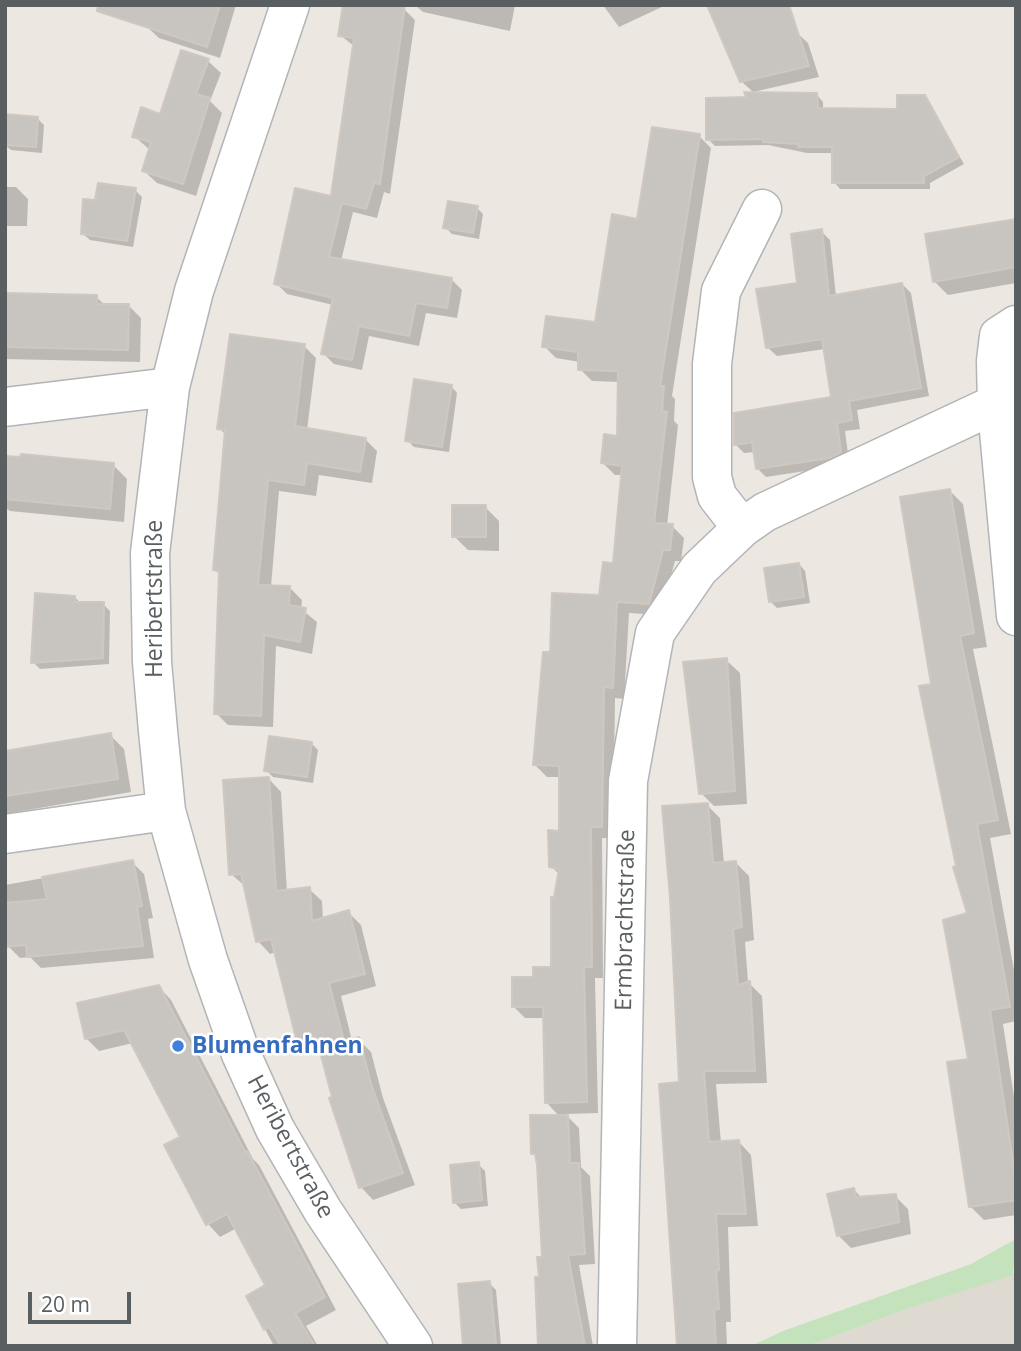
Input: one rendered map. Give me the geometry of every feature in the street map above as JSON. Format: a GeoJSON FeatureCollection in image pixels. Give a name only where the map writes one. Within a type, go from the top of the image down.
{"type":"FeatureCollection","features":[{"type":"Feature","properties":{"kind":"street","name":"Heribertstraße"},"geometry":{"type":"LineString","coordinates":[[290,5],[194,291],[170,387],[150,554],[152,662],[166,811],[208,960],[240,1054],[269,1116],[323,1211],[412,1346]]}},
{"type":"Feature","properties":{"kind":"street"},"geometry":{"type":"LineString","coordinates":[[741,528],[717,496],[712,477],[712,364],[721,291],[762,209]]}},
{"type":"Feature","properties":{"kind":"street"},"geometry":{"type":"LineString","coordinates":[[1016,326],[999,337],[996,361],[997,409],[1016,616]]}},
{"type":"Feature","properties":{"kind":"street"},"geometry":{"type":"LineString","coordinates":[[5,407],[170,387]]}},
{"type":"Feature","properties":{"kind":"street","name":"Ermbrachtstraße"},"geometry":{"type":"LineString","coordinates":[[617,1346],[628,781],[655,633],[699,569],[741,528],[765,512],[983,410],[997,409]]}},
{"type":"Feature","properties":{"kind":"street"},"geometry":{"type":"LineString","coordinates":[[5,834],[166,811]]}},
{"type":"Feature","properties":{"kind":"shaded area"},"geometry":{"type":"Polygon","coordinates":[[[1016,1273],[1016,1346],[807,1346],[907,1309],[1016,1273]]]}},
{"type":"Feature","properties":{"kind":"green space"},"geometry":{"type":"Polygon","coordinates":[[[1016,1239],[1013,1275],[907,1309],[807,1346],[751,1346],[783,1331],[971,1264],[1016,1239]]]}},
{"type":"Feature","properties":{"kind":"building"},"geometry":{"type":"Polygon","coordinates":[[[98,5],[220,5],[207,47],[97,11],[98,5]]]}},
{"type":"Feature","properties":{"kind":"building"},"geometry":{"type":"Polygon","coordinates":[[[343,5],[405,5],[380,184],[374,183],[366,209],[342,203],[329,257],[452,278],[447,308],[416,303],[409,336],[359,326],[352,360],[321,354],[333,298],[274,284],[295,188],[331,196],[354,38],[338,36],[343,5]]]}},
{"type":"Feature","properties":{"kind":"building"},"geometry":{"type":"Polygon","coordinates":[[[707,5],[789,5],[809,66],[740,82],[707,5]]]}},
{"type":"Feature","properties":{"kind":"building"},"geometry":{"type":"Polygon","coordinates":[[[181,50],[209,59],[196,94],[210,98],[183,184],[142,171],[151,142],[132,137],[141,107],[160,114],[181,50]]]}},
{"type":"Feature","properties":{"kind":"building"},"geometry":{"type":"Polygon","coordinates":[[[744,92],[817,93],[818,108],[897,109],[897,95],[925,95],[959,157],[924,176],[924,183],[832,183],[832,147],[798,147],[799,144],[763,142],[763,139],[706,140],[706,98],[746,97],[744,92]]]}},
{"type":"Feature","properties":{"kind":"building"},"geometry":{"type":"Polygon","coordinates":[[[5,114],[38,117],[36,147],[5,145],[5,114]]]}},
{"type":"Feature","properties":{"kind":"building"},"geometry":{"type":"Polygon","coordinates":[[[652,127],[700,134],[660,386],[664,386],[662,411],[667,412],[654,523],[673,524],[670,550],[663,550],[649,604],[617,602],[613,688],[604,687],[602,827],[591,827],[592,967],[584,967],[587,1102],[545,1103],[543,1007],[512,1007],[512,977],[533,977],[533,967],[551,967],[551,897],[554,897],[559,869],[549,867],[548,830],[559,831],[559,766],[533,765],[543,652],[550,652],[552,593],[599,595],[603,562],[613,563],[622,466],[601,463],[604,434],[617,436],[618,371],[578,370],[578,352],[542,347],[546,316],[595,322],[612,214],[637,219],[652,127]]]}},
{"type":"Feature","properties":{"kind":"building"},"geometry":{"type":"Polygon","coordinates":[[[98,183],[136,188],[127,241],[81,234],[83,199],[95,200],[98,183]]]}},
{"type":"Feature","properties":{"kind":"building"},"geometry":{"type":"Polygon","coordinates":[[[448,201],[478,206],[473,233],[443,228],[448,201]]]}},
{"type":"Feature","properties":{"kind":"building"},"geometry":{"type":"Polygon","coordinates":[[[1016,219],[1016,267],[933,282],[925,234],[1016,219]]]}},
{"type":"Feature","properties":{"kind":"building"},"geometry":{"type":"Polygon","coordinates":[[[822,229],[829,296],[902,283],[921,388],[849,401],[852,420],[837,423],[841,452],[829,458],[756,469],[752,442],[734,445],[734,413],[831,397],[822,339],[766,348],[756,289],[797,283],[791,234],[822,229]]]}},
{"type":"Feature","properties":{"kind":"building"},"geometry":{"type":"Polygon","coordinates":[[[5,293],[97,295],[97,304],[129,304],[128,350],[5,347],[5,293]]]}},
{"type":"Feature","properties":{"kind":"building"},"geometry":{"type":"Polygon","coordinates":[[[230,334],[305,344],[295,426],[366,438],[360,472],[307,463],[304,485],[268,480],[258,585],[290,586],[289,605],[306,608],[300,642],[264,635],[261,716],[214,714],[219,571],[213,570],[225,430],[217,429],[230,334]]]}},
{"type":"Feature","properties":{"kind":"building"},"geometry":{"type":"Polygon","coordinates":[[[414,379],[452,385],[442,447],[405,441],[414,379]]]}},
{"type":"Feature","properties":{"kind":"building"},"geometry":{"type":"Polygon","coordinates":[[[21,454],[114,463],[110,509],[5,499],[5,456],[20,457],[21,454]]]}},
{"type":"Feature","properties":{"kind":"building"},"geometry":{"type":"Polygon","coordinates":[[[950,489],[974,633],[960,636],[998,820],[977,824],[1010,1007],[990,1010],[1016,1182],[1016,1200],[969,1207],[947,1062],[968,1059],[943,920],[967,913],[953,867],[956,866],[919,686],[931,684],[900,497],[950,489]]]}},
{"type":"Feature","properties":{"kind":"building"},"geometry":{"type":"Polygon","coordinates":[[[452,505],[486,505],[486,537],[452,537],[452,505]]]}},
{"type":"Feature","properties":{"kind":"building"},"geometry":{"type":"Polygon","coordinates":[[[799,563],[804,597],[769,602],[764,568],[799,563]]]}},
{"type":"Feature","properties":{"kind":"building"},"geometry":{"type":"Polygon","coordinates":[[[35,593],[75,596],[75,602],[104,602],[103,658],[31,663],[35,593]]]}},
{"type":"Feature","properties":{"kind":"building"},"geometry":{"type":"Polygon","coordinates":[[[727,658],[735,791],[699,794],[683,662],[727,658]]]}},
{"type":"Feature","properties":{"kind":"building"},"geometry":{"type":"Polygon","coordinates":[[[111,733],[118,779],[5,796],[5,751],[111,733]]]}},
{"type":"Feature","properties":{"kind":"building"},"geometry":{"type":"Polygon","coordinates":[[[269,736],[312,742],[307,777],[264,771],[269,736]]]}},
{"type":"Feature","properties":{"kind":"building"},"geometry":{"type":"Polygon","coordinates":[[[269,777],[276,891],[310,887],[312,921],[349,910],[365,974],[329,983],[344,1041],[359,1037],[371,1084],[403,1173],[359,1188],[329,1098],[332,1097],[316,1037],[297,1042],[271,939],[256,942],[241,874],[229,875],[223,780],[269,777]]]}},
{"type":"Feature","properties":{"kind":"building"},"geometry":{"type":"Polygon","coordinates":[[[708,803],[713,863],[736,861],[742,927],[733,929],[738,985],[750,981],[755,1071],[704,1071],[709,1142],[739,1140],[746,1214],[716,1214],[719,1309],[714,1310],[716,1346],[677,1346],[659,1084],[679,1082],[670,898],[662,806],[708,803]]]}},
{"type":"Feature","properties":{"kind":"building"},"geometry":{"type":"Polygon","coordinates":[[[133,860],[142,906],[137,907],[143,946],[27,957],[26,945],[5,947],[5,903],[47,899],[42,877],[133,860]]]}},
{"type":"Feature","properties":{"kind":"building"},"geometry":{"type":"Polygon","coordinates":[[[159,985],[245,1152],[247,1151],[325,1297],[295,1313],[315,1346],[281,1346],[269,1327],[264,1330],[246,1296],[265,1285],[227,1214],[206,1225],[164,1145],[180,1137],[124,1030],[85,1039],[77,1003],[159,985]]]}},
{"type":"Feature","properties":{"kind":"building"},"geometry":{"type":"Polygon","coordinates":[[[530,1115],[568,1115],[570,1163],[579,1163],[585,1254],[568,1255],[585,1346],[538,1346],[535,1277],[539,1277],[537,1257],[542,1257],[537,1165],[535,1154],[531,1154],[530,1115]]]}},
{"type":"Feature","properties":{"kind":"building"},"geometry":{"type":"Polygon","coordinates":[[[479,1162],[482,1200],[453,1203],[450,1165],[479,1162]]]}},
{"type":"Feature","properties":{"kind":"building"},"geometry":{"type":"Polygon","coordinates":[[[854,1188],[856,1197],[896,1194],[899,1222],[837,1236],[827,1194],[854,1188]]]}},
{"type":"Feature","properties":{"kind":"building"},"geometry":{"type":"Polygon","coordinates":[[[490,1281],[496,1345],[463,1346],[458,1284],[490,1281]]]}},
{"type":"Feature","properties":{"kind":"place","name":"Blumenfahnen"},"geometry":{"type":"Point","coordinates":[178,1046]}}]}
